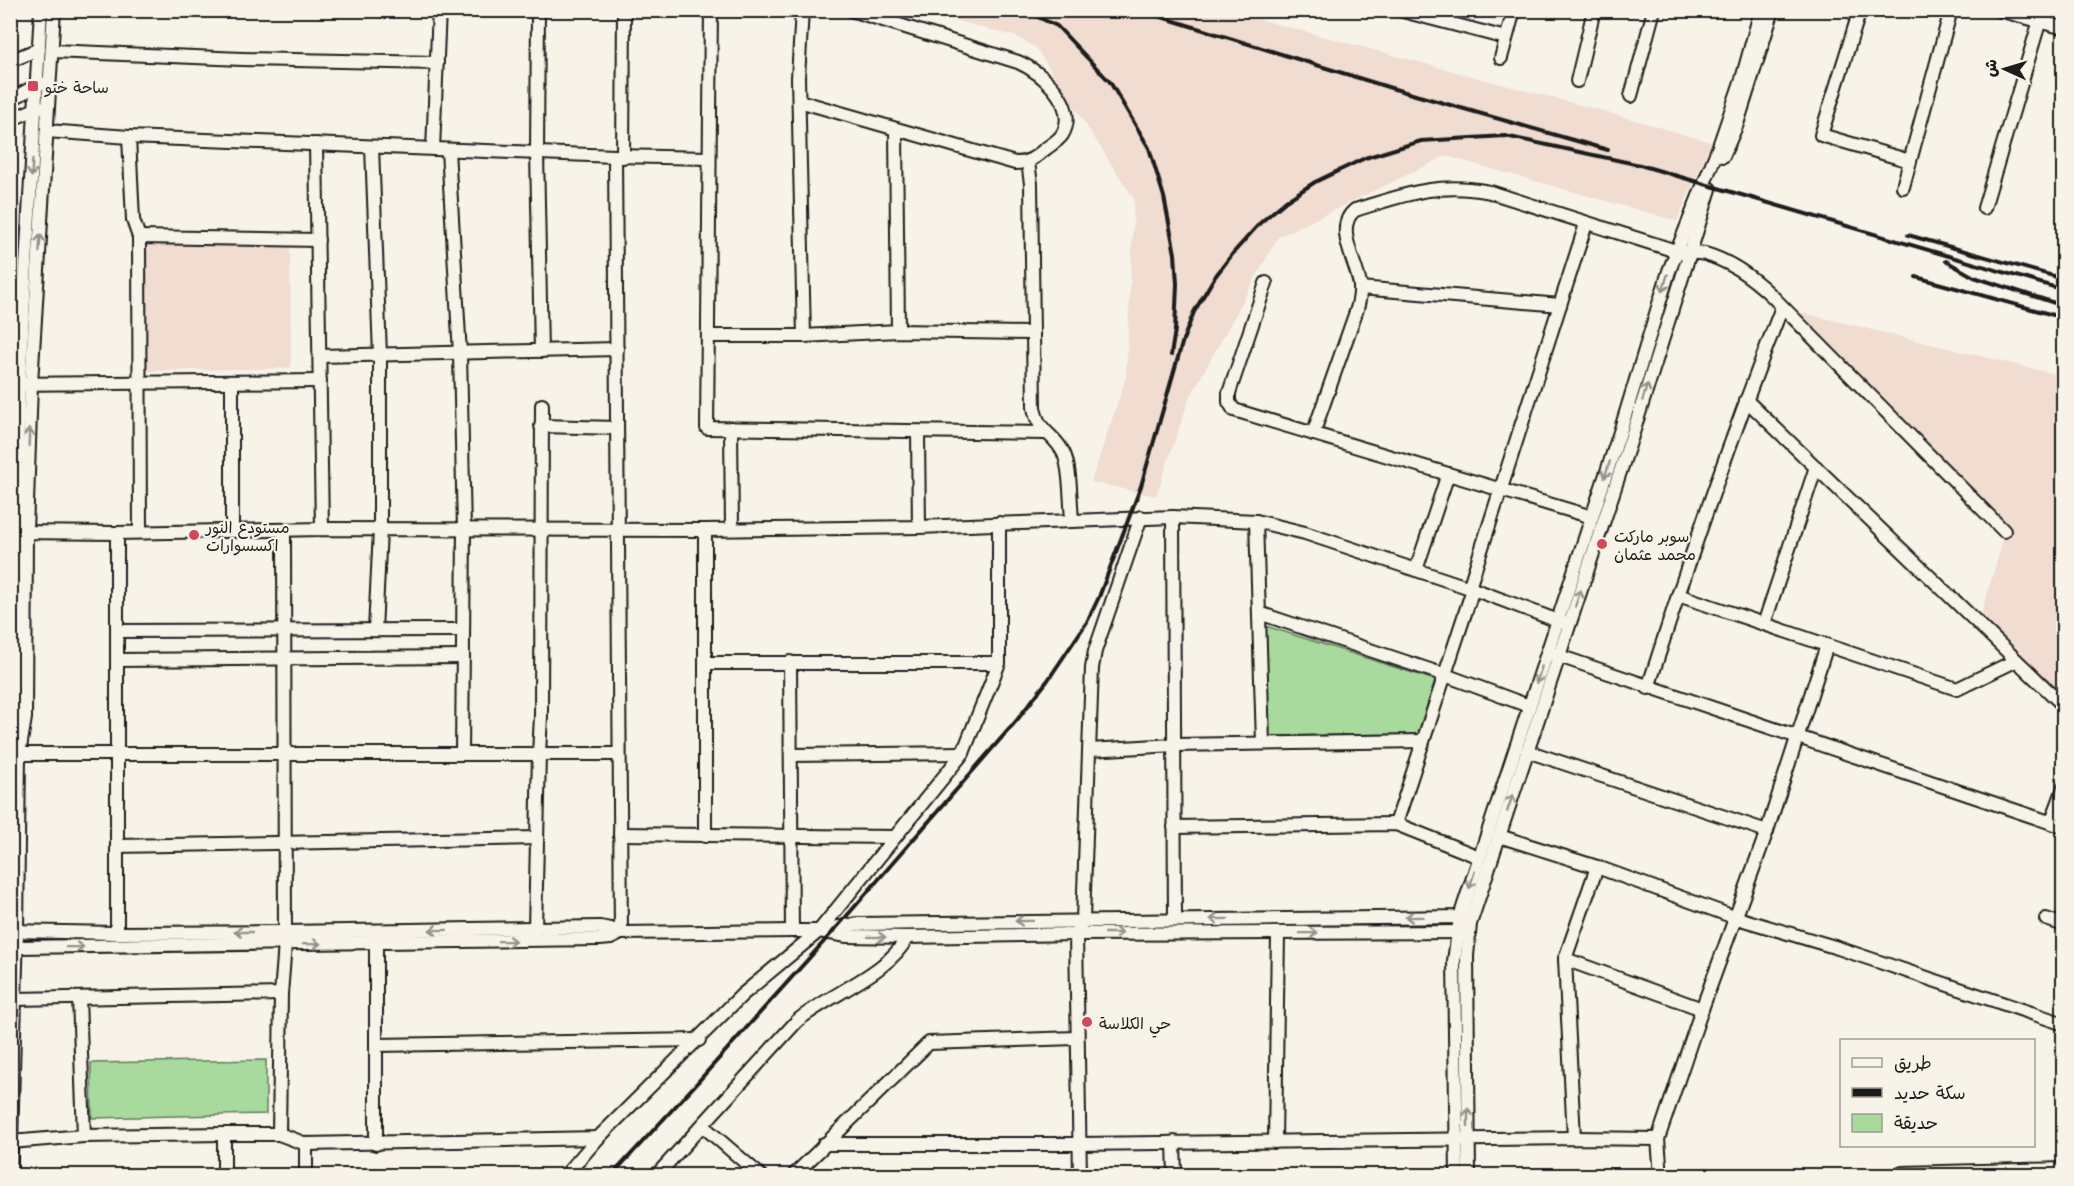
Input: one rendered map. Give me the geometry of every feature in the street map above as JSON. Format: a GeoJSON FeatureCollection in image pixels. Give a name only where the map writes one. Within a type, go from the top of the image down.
{"type":"FeatureCollection","features":[{"type":"Feature","properties":{"kind":"street"},"geometry":{"type":"LineString","coordinates":[[10,1174],[17,947],[14,931],[14,840],[20,532],[20,384],[41,10]]}},
{"type":"Feature","properties":{"kind":"street"},"geometry":{"type":"LineString","coordinates":[[20,384],[47,131],[54,10]]}},
{"type":"Feature","properties":{"kind":"street"},"geometry":{"type":"LineString","coordinates":[[433,149],[439,10]]}},
{"type":"Feature","properties":{"kind":"street"},"geometry":{"type":"LineString","coordinates":[[538,10],[537,153],[541,351]]}},
{"type":"Feature","properties":{"kind":"street"},"geometry":{"type":"LineString","coordinates":[[621,933],[617,349],[619,157],[624,10]]}},
{"type":"Feature","properties":{"kind":"street"},"geometry":{"type":"LineString","coordinates":[[711,10],[707,428],[918,433],[1046,433]]}},
{"type":"Feature","properties":{"kind":"street"},"geometry":{"type":"LineString","coordinates":[[802,10],[798,56],[804,336]]}},
{"type":"Feature","properties":{"kind":"street"},"geometry":{"type":"LineString","coordinates":[[799,101],[1015,163],[1028,162],[1060,138],[1066,124],[1065,114],[1060,98],[1043,77],[1018,62],[851,10]]}},
{"type":"Feature","properties":{"kind":"street"},"geometry":{"type":"LineString","coordinates":[[1399,10],[1506,38]]}},
{"type":"Feature","properties":{"kind":"street"},"geometry":{"type":"LineString","coordinates":[[1577,81],[1594,10]]}},
{"type":"Feature","properties":{"kind":"street"},"geometry":{"type":"LineString","coordinates":[[1631,96],[1654,10]]}},
{"type":"Feature","properties":{"kind":"street"},"geometry":{"type":"LineString","coordinates":[[1466,917],[1499,836],[1527,751],[1553,654],[1557,620],[1742,79],[1761,10]]}},
{"type":"Feature","properties":{"kind":"street"},"geometry":{"type":"LineString","coordinates":[[1469,1176],[1462,1140],[1454,961],[1463,932],[1479,856],[1529,706],[1569,625],[1632,436],[1682,252],[1737,124],[1773,10]]}},
{"type":"Feature","properties":{"kind":"street"},"geometry":{"type":"LineString","coordinates":[[1860,10],[1821,135],[1910,161]]}},
{"type":"Feature","properties":{"kind":"street"},"geometry":{"type":"LineString","coordinates":[[1903,187],[1951,10]]}},
{"type":"Feature","properties":{"kind":"street"},"geometry":{"type":"LineString","coordinates":[[1999,10],[2041,16],[2064,28]]}},
{"type":"Feature","properties":{"kind":"street"},"geometry":{"type":"LineString","coordinates":[[1501,57],[1513,11]]}},
{"type":"Feature","properties":{"kind":"street"},"geometry":{"type":"LineString","coordinates":[[1984,208],[2041,16]]}},
{"type":"Feature","properties":{"kind":"street"},"geometry":{"type":"LineString","coordinates":[[10,62],[39,49]]}},
{"type":"Feature","properties":{"kind":"street"},"geometry":{"type":"LineString","coordinates":[[52,51],[242,59],[437,63]]}},
{"type":"Feature","properties":{"kind":"street"},"geometry":{"type":"LineString","coordinates":[[10,100],[50,77]]}},
{"type":"Feature","properties":{"kind":"street"},"geometry":{"type":"LineString","coordinates":[[10,120],[48,104]]}},
{"type":"Feature","properties":{"kind":"street"},"geometry":{"type":"LineString","coordinates":[[896,130],[898,331]]}},
{"type":"Feature","properties":{"kind":"street"},"geometry":{"type":"LineString","coordinates":[[47,131],[129,137],[372,147],[619,157],[709,158]]}},
{"type":"Feature","properties":{"kind":"street"},"geometry":{"type":"LineString","coordinates":[[129,137],[133,220],[139,237],[140,532]]}},
{"type":"Feature","properties":{"kind":"street"},"geometry":{"type":"LineString","coordinates":[[316,144],[322,530]]}},
{"type":"Feature","properties":{"kind":"street"},"geometry":{"type":"LineString","coordinates":[[372,147],[380,355],[380,530],[375,630]]}},
{"type":"Feature","properties":{"kind":"street"},"geometry":{"type":"LineString","coordinates":[[448,150],[460,354],[464,530],[462,754]]}},
{"type":"Feature","properties":{"kind":"street"},"geometry":{"type":"LineString","coordinates":[[1028,162],[1031,201],[1034,407],[1037,422],[1060,446],[1065,458],[1072,519]]}},
{"type":"Feature","properties":{"kind":"street"},"geometry":{"type":"LineString","coordinates":[[1313,434],[1357,309],[1360,288],[1345,229],[1348,217],[1355,210],[1418,191],[1448,187],[1476,189],[1682,252],[1705,254],[1734,267],[1760,285],[2004,531]]}},
{"type":"Feature","properties":{"kind":"street"},"geometry":{"type":"LineString","coordinates":[[1396,824],[1586,224]]}},
{"type":"Feature","properties":{"kind":"street"},"geometry":{"type":"LineString","coordinates":[[139,237],[318,240]]}},
{"type":"Feature","properties":{"kind":"street"},"geometry":{"type":"LineString","coordinates":[[1266,282],[1229,393],[1229,402],[1234,410],[1592,517]]}},
{"type":"Feature","properties":{"kind":"street"},"geometry":{"type":"LineString","coordinates":[[1360,288],[1560,305]]}},
{"type":"Feature","properties":{"kind":"street"},"geometry":{"type":"LineString","coordinates":[[1648,688],[1677,595],[1746,400],[1782,307]]}},
{"type":"Feature","properties":{"kind":"street"},"geometry":{"type":"LineString","coordinates":[[708,336],[804,336],[898,331],[1032,333]]}},
{"type":"Feature","properties":{"kind":"street"},"geometry":{"type":"LineString","coordinates":[[320,356],[617,349]]}},
{"type":"Feature","properties":{"kind":"street"},"geometry":{"type":"LineString","coordinates":[[20,384],[320,381]]}},
{"type":"Feature","properties":{"kind":"street"},"geometry":{"type":"LineString","coordinates":[[232,382],[232,531]]}},
{"type":"Feature","properties":{"kind":"street"},"geometry":{"type":"LineString","coordinates":[[1746,400],[2064,706]]}},
{"type":"Feature","properties":{"kind":"street"},"geometry":{"type":"LineString","coordinates":[[535,929],[541,716],[542,405]]}},
{"type":"Feature","properties":{"kind":"street"},"geometry":{"type":"LineString","coordinates":[[542,426],[617,428]]}},
{"type":"Feature","properties":{"kind":"street"},"geometry":{"type":"LineString","coordinates":[[731,428],[732,529]]}},
{"type":"Feature","properties":{"kind":"street"},"geometry":{"type":"LineString","coordinates":[[918,433],[919,527]]}},
{"type":"Feature","properties":{"kind":"street"},"geometry":{"type":"LineString","coordinates":[[1764,624],[1816,467]]}},
{"type":"Feature","properties":{"kind":"street"},"geometry":{"type":"LineString","coordinates":[[1416,570],[1448,474]]}},
{"type":"Feature","properties":{"kind":"street"},"geometry":{"type":"LineString","coordinates":[[20,532],[705,530],[919,527],[1173,516],[1256,521],[1288,528],[1416,570],[1569,625]]}},
{"type":"Feature","properties":{"kind":"street"},"geometry":{"type":"LineString","coordinates":[[1173,516],[1174,920]]}},
{"type":"Feature","properties":{"kind":"street"},"geometry":{"type":"LineString","coordinates":[[1080,1176],[1076,934],[1083,920],[1091,677],[1094,660],[1141,517]]}},
{"type":"Feature","properties":{"kind":"street"},"geometry":{"type":"LineString","coordinates":[[1256,521],[1263,743]]}},
{"type":"Feature","properties":{"kind":"street"},"geometry":{"type":"LineString","coordinates":[[565,1176],[598,1138],[759,980],[819,931],[963,753],[999,663],[999,523]]}},
{"type":"Feature","properties":{"kind":"street"},"geometry":{"type":"LineString","coordinates":[[705,530],[705,836]]}},
{"type":"Feature","properties":{"kind":"street"},"geometry":{"type":"LineString","coordinates":[[279,1134],[281,994],[285,938],[284,531]]}},
{"type":"Feature","properties":{"kind":"street"},"geometry":{"type":"LineString","coordinates":[[117,533],[117,933]]}},
{"type":"Feature","properties":{"kind":"street"},"geometry":{"type":"LineString","coordinates":[[1677,595],[1958,689],[2015,661]]}},
{"type":"Feature","properties":{"kind":"street"},"geometry":{"type":"LineString","coordinates":[[1258,613],[1529,706]]}},
{"type":"Feature","properties":{"kind":"street"},"geometry":{"type":"LineString","coordinates":[[117,631],[463,630]]}},
{"type":"Feature","properties":{"kind":"street"},"geometry":{"type":"LineString","coordinates":[[1661,1176],[1658,1138],[1734,917],[1767,831],[1827,645]]}},
{"type":"Feature","properties":{"kind":"street"},"geometry":{"type":"LineString","coordinates":[[1553,654],[2064,827]]}},
{"type":"Feature","properties":{"kind":"street"},"geometry":{"type":"LineString","coordinates":[[117,660],[463,657]]}},
{"type":"Feature","properties":{"kind":"street"},"geometry":{"type":"LineString","coordinates":[[790,662],[792,931]]}},
{"type":"Feature","properties":{"kind":"street"},"geometry":{"type":"LineString","coordinates":[[705,663],[999,663]]}},
{"type":"Feature","properties":{"kind":"street"},"geometry":{"type":"LineString","coordinates":[[1090,750],[1174,745],[1423,741]]}},
{"type":"Feature","properties":{"kind":"street"},"geometry":{"type":"LineString","coordinates":[[16,750],[117,754],[618,754]]}},
{"type":"Feature","properties":{"kind":"street"},"geometry":{"type":"LineString","coordinates":[[1527,751],[1767,831]]}},
{"type":"Feature","properties":{"kind":"street"},"geometry":{"type":"LineString","coordinates":[[791,754],[963,753]]}},
{"type":"Feature","properties":{"kind":"street"},"geometry":{"type":"LineString","coordinates":[[2051,823],[2064,788]]}},
{"type":"Feature","properties":{"kind":"street"},"geometry":{"type":"LineString","coordinates":[[1174,827],[1396,824],[1479,856]]}},
{"type":"Feature","properties":{"kind":"street"},"geometry":{"type":"LineString","coordinates":[[620,834],[895,837]]}},
{"type":"Feature","properties":{"kind":"street"},"geometry":{"type":"LineString","coordinates":[[1499,836],[1598,867],[1734,917],[1838,948],[2064,1024]]}},
{"type":"Feature","properties":{"kind":"street"},"geometry":{"type":"LineString","coordinates":[[117,846],[537,838]]}},
{"type":"Feature","properties":{"kind":"street"},"geometry":{"type":"LineString","coordinates":[[1574,1138],[1565,959],[1598,867]]}},
{"type":"Feature","properties":{"kind":"street"},"geometry":{"type":"LineString","coordinates":[[819,931],[856,924],[1466,917]]}},
{"type":"Feature","properties":{"kind":"street"},"geometry":{"type":"LineString","coordinates":[[2046,919],[2064,925]]}},
{"type":"Feature","properties":{"kind":"street"},"geometry":{"type":"LineString","coordinates":[[376,937],[600,927],[621,933],[819,931],[847,936],[907,937],[1463,932]]}},
{"type":"Feature","properties":{"kind":"street"},"geometry":{"type":"LineString","coordinates":[[14,931],[285,938]]}},
{"type":"Feature","properties":{"kind":"street"},"geometry":{"type":"LineString","coordinates":[[17,947],[285,938],[600,939],[611,938],[621,933]]}},
{"type":"Feature","properties":{"kind":"street"},"geometry":{"type":"LineString","coordinates":[[1275,1142],[1278,933]]}},
{"type":"Feature","properties":{"kind":"street"},"geometry":{"type":"LineString","coordinates":[[376,937],[376,1144]]}},
{"type":"Feature","properties":{"kind":"street"},"geometry":{"type":"LineString","coordinates":[[656,1176],[797,1021],[885,964],[899,950],[907,937]]}},
{"type":"Feature","properties":{"kind":"street"},"geometry":{"type":"LineString","coordinates":[[1565,959],[1702,1009]]}},
{"type":"Feature","properties":{"kind":"street"},"geometry":{"type":"LineString","coordinates":[[15,999],[281,994]]}},
{"type":"Feature","properties":{"kind":"street"},"geometry":{"type":"LineString","coordinates":[[79,998],[84,1136]]}},
{"type":"Feature","properties":{"kind":"street"},"geometry":{"type":"LineString","coordinates":[[793,1176],[929,1043],[1076,1038]]}},
{"type":"Feature","properties":{"kind":"street"},"geometry":{"type":"LineString","coordinates":[[376,1045],[699,1040]]}},
{"type":"Feature","properties":{"kind":"street"},"geometry":{"type":"LineString","coordinates":[[703,1126],[761,1176]]}},
{"type":"Feature","properties":{"kind":"street"},"geometry":{"type":"LineString","coordinates":[[11,1142],[84,1136],[224,1134],[279,1134],[306,1144],[598,1138]]}},
{"type":"Feature","properties":{"kind":"street"},"geometry":{"type":"LineString","coordinates":[[224,1134],[224,1176]]}},
{"type":"Feature","properties":{"kind":"street"},"geometry":{"type":"LineString","coordinates":[[824,1144],[1079,1144],[1658,1138]]}},
{"type":"Feature","properties":{"kind":"street"},"geometry":{"type":"LineString","coordinates":[[1457,1176],[1462,1140]]}},
{"type":"Feature","properties":{"kind":"street"},"geometry":{"type":"LineString","coordinates":[[1174,1142],[1175,1176]]}},
{"type":"Feature","properties":{"kind":"street"},"geometry":{"type":"LineString","coordinates":[[306,1144],[306,1176]]}},
{"type":"Feature","properties":{"kind":"street"},"geometry":{"type":"LineString","coordinates":[[1902,1173],[2064,1169]]}},
{"type":"Feature","properties":{"kind":"shaded area"},"geometry":{"type":"Polygon","coordinates":[[[922,11],[1227,11],[1711,142],[1677,221],[1446,156],[1278,237],[1189,399],[1156,496],[1091,482],[1126,377],[1134,199],[1036,48],[1017,37],[922,11]]]}},
{"type":"Feature","properties":{"kind":"shaded area"},"geometry":{"type":"Polygon","coordinates":[[[147,243],[290,243],[291,368],[147,371],[147,243]]]}},
{"type":"Feature","properties":{"kind":"shaded area"},"geometry":{"type":"Polygon","coordinates":[[[1766,304],[2063,376],[2063,706],[1978,625],[2006,530],[1766,304]]]}},
{"type":"Feature","properties":{"kind":"green space"},"geometry":{"type":"Polygon","coordinates":[[[1266,626],[1435,680],[1418,734],[1269,736],[1266,626]]]}},
{"type":"Feature","properties":{"kind":"green space"},"geometry":{"type":"Polygon","coordinates":[[[266,1060],[266,1114],[92,1118],[91,1063],[266,1060]]]}},
{"type":"Feature","properties":{"kind":"railway"},"geometry":{"type":"LineString","coordinates":[[1023,10],[1057,26],[1110,82],[1149,148],[1164,197],[1175,254],[1177,284],[1175,330],[1171,355]]}},
{"type":"Feature","properties":{"kind":"railway"},"geometry":{"type":"LineString","coordinates":[[1139,10],[1391,88],[1608,150]]}},
{"type":"Feature","properties":{"kind":"railway"},"geometry":{"type":"LineString","coordinates":[[611,1176],[838,926],[1017,720],[1048,680],[1087,622],[1099,597],[1141,486],[1183,340],[1194,312],[1214,278],[1260,223],[1286,201],[1315,182],[1365,158],[1421,141],[1505,136],[1640,165],[2064,290]]}},
{"type":"Feature","properties":{"kind":"railway"},"geometry":{"type":"LineString","coordinates":[[1908,235],[2064,279]]}},
{"type":"Feature","properties":{"kind":"railway"},"geometry":{"type":"LineString","coordinates":[[1946,261],[1974,277],[2064,306]]}},
{"type":"Feature","properties":{"kind":"railway"},"geometry":{"type":"LineString","coordinates":[[1916,277],[2064,318]]}},
{"type":"Feature","properties":{"kind":"place","name":"ساحة ختو"},"geometry":{"type":"Point","coordinates":[33,86]}},
{"type":"Feature","properties":{"kind":"place","name":"مستودع النور اكسسوارات"},"geometry":{"type":"Point","coordinates":[194,535]}},
{"type":"Feature","properties":{"kind":"place","name":"سوبر ماركت محمد عثمان"},"geometry":{"type":"Point","coordinates":[1602,544]}},
{"type":"Feature","properties":{"kind":"place","name":"حي الكلاسة"},"geometry":{"type":"Point","coordinates":[1087,1022]}}]}
